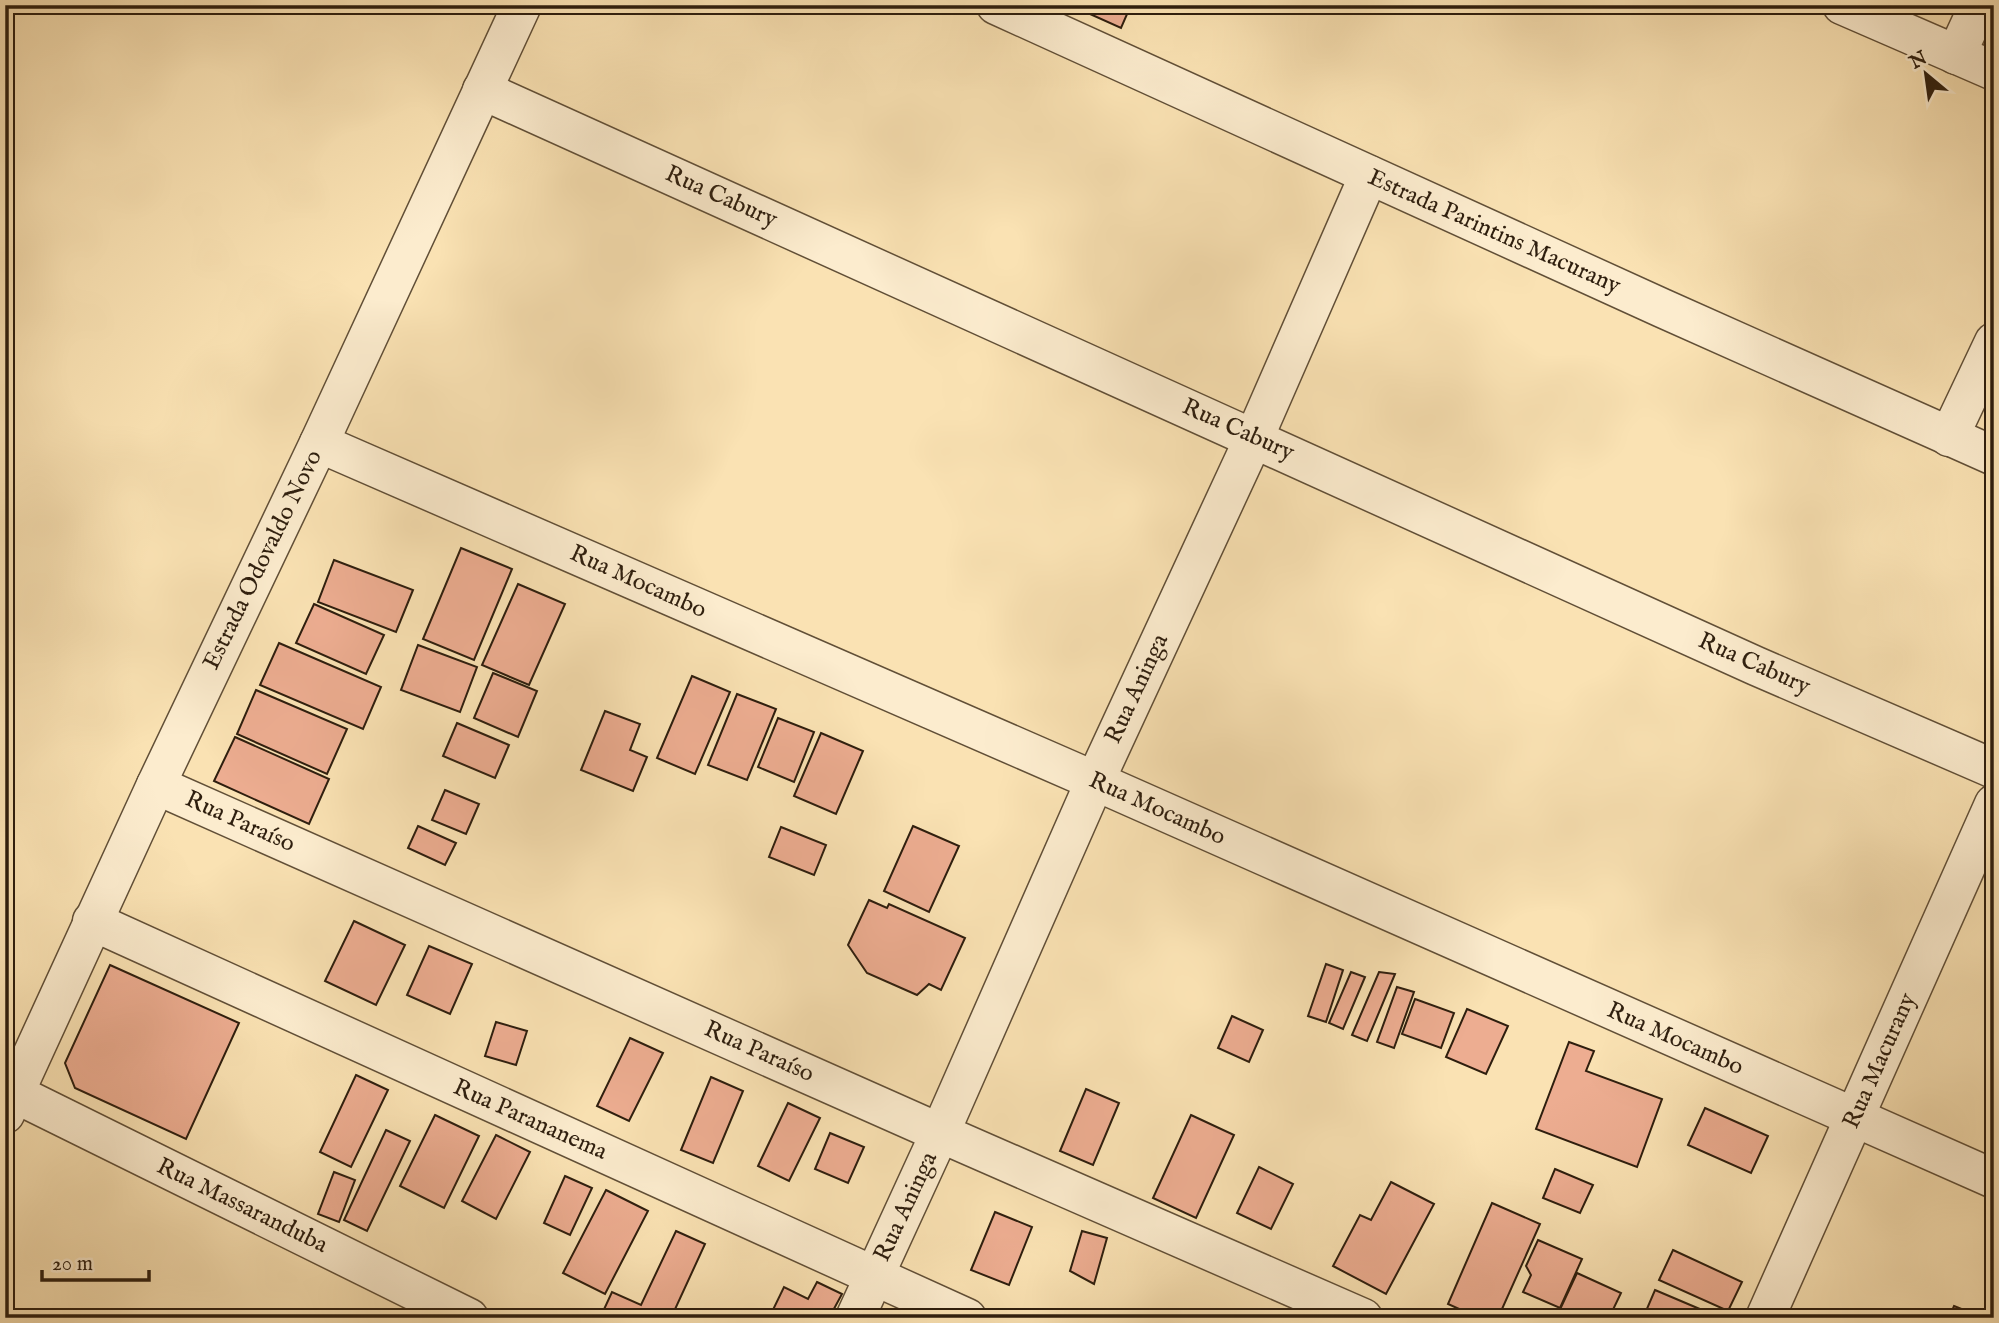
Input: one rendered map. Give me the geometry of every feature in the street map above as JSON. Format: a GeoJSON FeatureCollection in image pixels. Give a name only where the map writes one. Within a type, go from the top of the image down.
{"type":"FeatureCollection","features":[{"type":"Feature","properties":{"kind":"street","name":"Estrada Odovaldo Novo"},"geometry":{"type":"LineString","coordinates":[[10,1104],[20,1042],[92,921],[319,443],[522,5]]}},
{"type":"Feature","properties":{"kind":"street","name":"Estrada Parintins Macurany"},"geometry":{"type":"LineString","coordinates":[[996,5],[1994,456]]}},
{"type":"Feature","properties":{"kind":"street"},"geometry":{"type":"LineString","coordinates":[[1843,5],[1994,71]]}},
{"type":"Feature","properties":{"kind":"street"},"geometry":{"type":"LineString","coordinates":[[1956,55],[1979,5]]}},
{"type":"Feature","properties":{"kind":"street","name":"Rua Cabury"},"geometry":{"type":"LineString","coordinates":[[482,90],[1756,666],[1994,769]]}},
{"type":"Feature","properties":{"kind":"street","name":"Rua Aninga"},"geometry":{"type":"LineString","coordinates":[[855,1318],[940,1133],[1095,781],[1254,438],[1368,175]]}},
{"type":"Feature","properties":{"kind":"street"},"geometry":{"type":"LineString","coordinates":[[1949,437],[1994,342]]}},
{"type":"Feature","properties":{"kind":"street","name":"Rua Mocambo"},"geometry":{"type":"LineString","coordinates":[[319,443],[1095,781],[1994,1179]]}},
{"type":"Feature","properties":{"kind":"street","name":"Rua Paraíso"},"geometry":{"type":"LineString","coordinates":[[156,785],[1363,1318]]}},
{"type":"Feature","properties":{"kind":"street","name":"Rua Macurany"},"geometry":{"type":"LineString","coordinates":[[1765,1318],[1994,804]]}},
{"type":"Feature","properties":{"kind":"street","name":"Rua Parananema"},"geometry":{"type":"LineString","coordinates":[[92,921],[967,1318]]}},
{"type":"Feature","properties":{"kind":"street","name":"Rua Massaranduba"},"geometry":{"type":"LineString","coordinates":[[10,1104],[469,1318]]}},
{"type":"Feature","properties":{"kind":"building"},"geometry":{"type":"Polygon","coordinates":[[[1070,5],[1131,5],[1121,28],[1070,5]]]}},
{"type":"Feature","properties":{"kind":"building"},"geometry":{"type":"Polygon","coordinates":[[[461,548],[512,569],[474,660],[423,639],[461,548]]]}},
{"type":"Feature","properties":{"kind":"building"},"geometry":{"type":"Polygon","coordinates":[[[334,560],[413,590],[396,632],[318,602],[334,560]]]}},
{"type":"Feature","properties":{"kind":"building"},"geometry":{"type":"Polygon","coordinates":[[[518,584],[565,604],[529,685],[482,665],[518,584]]]}},
{"type":"Feature","properties":{"kind":"building"},"geometry":{"type":"Polygon","coordinates":[[[314,604],[384,635],[366,674],[296,643],[314,604]]]}},
{"type":"Feature","properties":{"kind":"building"},"geometry":{"type":"Polygon","coordinates":[[[279,643],[381,687],[363,729],[260,685],[279,643]]]}},
{"type":"Feature","properties":{"kind":"building"},"geometry":{"type":"Polygon","coordinates":[[[418,645],[477,667],[460,712],[401,690],[418,645]]]}},
{"type":"Feature","properties":{"kind":"building"},"geometry":{"type":"Polygon","coordinates":[[[493,673],[537,691],[518,737],[474,718],[493,673]]]}},
{"type":"Feature","properties":{"kind":"building"},"geometry":{"type":"Polygon","coordinates":[[[692,676],[730,692],[695,774],[657,758],[692,676]]]}},
{"type":"Feature","properties":{"kind":"building"},"geometry":{"type":"Polygon","coordinates":[[[256,690],[347,729],[327,774],[237,734],[256,690]]]}},
{"type":"Feature","properties":{"kind":"building"},"geometry":{"type":"Polygon","coordinates":[[[737,694],[776,709],[747,780],[708,765],[737,694]]]}},
{"type":"Feature","properties":{"kind":"building"},"geometry":{"type":"Polygon","coordinates":[[[605,711],[640,724],[630,750],[647,757],[633,791],[581,770],[605,711]]]}},
{"type":"Feature","properties":{"kind":"building"},"geometry":{"type":"Polygon","coordinates":[[[778,718],[814,732],[794,782],[758,767],[778,718]]]}},
{"type":"Feature","properties":{"kind":"building"},"geometry":{"type":"Polygon","coordinates":[[[457,723],[509,745],[495,778],[443,756],[457,723]]]}},
{"type":"Feature","properties":{"kind":"building"},"geometry":{"type":"Polygon","coordinates":[[[821,733],[863,751],[836,814],[794,796],[821,733]]]}},
{"type":"Feature","properties":{"kind":"building"},"geometry":{"type":"Polygon","coordinates":[[[235,737],[329,779],[309,824],[214,781],[235,737]]]}},
{"type":"Feature","properties":{"kind":"building"},"geometry":{"type":"Polygon","coordinates":[[[445,790],[479,804],[466,834],[432,820],[445,790]]]}},
{"type":"Feature","properties":{"kind":"building"},"geometry":{"type":"Polygon","coordinates":[[[418,826],[456,843],[445,865],[408,848],[418,826]]]}},
{"type":"Feature","properties":{"kind":"building"},"geometry":{"type":"Polygon","coordinates":[[[913,826],[959,846],[929,912],[884,891],[913,826]]]}},
{"type":"Feature","properties":{"kind":"building"},"geometry":{"type":"Polygon","coordinates":[[[781,827],[826,845],[814,875],[769,857],[781,827]]]}},
{"type":"Feature","properties":{"kind":"building"},"geometry":{"type":"Polygon","coordinates":[[[869,900],[887,908],[889,904],[965,938],[941,990],[929,984],[917,995],[867,973],[848,945],[869,900]]]}},
{"type":"Feature","properties":{"kind":"building"},"geometry":{"type":"Polygon","coordinates":[[[354,921],[405,945],[376,1005],[325,981],[354,921]]]}},
{"type":"Feature","properties":{"kind":"building"},"geometry":{"type":"Polygon","coordinates":[[[429,946],[472,964],[450,1014],[407,995],[429,946]]]}},
{"type":"Feature","properties":{"kind":"building"},"geometry":{"type":"Polygon","coordinates":[[[1326,964],[1343,970],[1326,1022],[1308,1016],[1326,964]]]}},
{"type":"Feature","properties":{"kind":"building"},"geometry":{"type":"Polygon","coordinates":[[[110,965],[239,1023],[186,1139],[75,1088],[65,1063],[110,965]]]}},
{"type":"Feature","properties":{"kind":"building"},"geometry":{"type":"Polygon","coordinates":[[[1351,972],[1365,977],[1343,1029],[1329,1023],[1351,972]]]}},
{"type":"Feature","properties":{"kind":"building"},"geometry":{"type":"Polygon","coordinates":[[[1379,972],[1395,974],[1367,1041],[1352,1035],[1379,972]]]}},
{"type":"Feature","properties":{"kind":"building"},"geometry":{"type":"Polygon","coordinates":[[[1397,987],[1414,992],[1394,1048],[1377,1042],[1397,987]]]}},
{"type":"Feature","properties":{"kind":"building"},"geometry":{"type":"Polygon","coordinates":[[[1415,999],[1454,1013],[1441,1048],[1402,1034],[1415,999]]]}},
{"type":"Feature","properties":{"kind":"building"},"geometry":{"type":"Polygon","coordinates":[[[1467,1009],[1508,1026],[1486,1074],[1446,1057],[1467,1009]]]}},
{"type":"Feature","properties":{"kind":"building"},"geometry":{"type":"Polygon","coordinates":[[[1232,1016],[1263,1030],[1249,1062],[1218,1048],[1232,1016]]]}},
{"type":"Feature","properties":{"kind":"building"},"geometry":{"type":"Polygon","coordinates":[[[496,1022],[527,1031],[516,1065],[485,1056],[496,1022]]]}},
{"type":"Feature","properties":{"kind":"building"},"geometry":{"type":"Polygon","coordinates":[[[630,1038],[663,1053],[629,1121],[597,1106],[630,1038]]]}},
{"type":"Feature","properties":{"kind":"building"},"geometry":{"type":"Polygon","coordinates":[[[1569,1042],[1594,1051],[1586,1071],[1662,1099],[1637,1167],[1536,1129],[1569,1042]]]}},
{"type":"Feature","properties":{"kind":"building"},"geometry":{"type":"Polygon","coordinates":[[[356,1075],[388,1090],[351,1167],[320,1152],[356,1075]]]}},
{"type":"Feature","properties":{"kind":"building"},"geometry":{"type":"Polygon","coordinates":[[[711,1077],[743,1091],[713,1163],[681,1150],[711,1077]]]}},
{"type":"Feature","properties":{"kind":"building"},"geometry":{"type":"Polygon","coordinates":[[[1086,1089],[1119,1103],[1093,1165],[1060,1151],[1086,1089]]]}},
{"type":"Feature","properties":{"kind":"building"},"geometry":{"type":"Polygon","coordinates":[[[788,1103],[820,1118],[789,1181],[758,1166],[788,1103]]]}},
{"type":"Feature","properties":{"kind":"building"},"geometry":{"type":"Polygon","coordinates":[[[1705,1108],[1768,1136],[1751,1173],[1688,1145],[1705,1108]]]}},
{"type":"Feature","properties":{"kind":"building"},"geometry":{"type":"Polygon","coordinates":[[[435,1115],[479,1136],[444,1208],[400,1186],[435,1115]]]}},
{"type":"Feature","properties":{"kind":"building"},"geometry":{"type":"Polygon","coordinates":[[[1191,1115],[1234,1135],[1196,1218],[1153,1198],[1191,1115]]]}},
{"type":"Feature","properties":{"kind":"building"},"geometry":{"type":"Polygon","coordinates":[[[386,1130],[410,1141],[367,1231],[344,1220],[386,1130]]]}},
{"type":"Feature","properties":{"kind":"building"},"geometry":{"type":"Polygon","coordinates":[[[830,1133],[864,1147],[848,1183],[815,1169],[830,1133]]]}},
{"type":"Feature","properties":{"kind":"building"},"geometry":{"type":"Polygon","coordinates":[[[496,1135],[530,1152],[496,1219],[462,1201],[496,1135]]]}},
{"type":"Feature","properties":{"kind":"building"},"geometry":{"type":"Polygon","coordinates":[[[1259,1167],[1293,1184],[1271,1229],[1237,1213],[1259,1167]]]}},
{"type":"Feature","properties":{"kind":"building"},"geometry":{"type":"Polygon","coordinates":[[[1555,1169],[1593,1185],[1580,1213],[1543,1198],[1555,1169]]]}},
{"type":"Feature","properties":{"kind":"building"},"geometry":{"type":"Polygon","coordinates":[[[334,1172],[355,1180],[339,1222],[318,1214],[334,1172]]]}},
{"type":"Feature","properties":{"kind":"building"},"geometry":{"type":"Polygon","coordinates":[[[565,1176],[592,1188],[570,1235],[544,1223],[565,1176]]]}},
{"type":"Feature","properties":{"kind":"building"},"geometry":{"type":"Polygon","coordinates":[[[1391,1182],[1434,1204],[1386,1294],[1333,1266],[1360,1215],[1371,1220],[1391,1182]]]}},
{"type":"Feature","properties":{"kind":"building"},"geometry":{"type":"Polygon","coordinates":[[[606,1190],[648,1211],[605,1294],[563,1273],[606,1190]]]}},
{"type":"Feature","properties":{"kind":"building"},"geometry":{"type":"Polygon","coordinates":[[[1492,1203],[1540,1224],[1498,1318],[1479,1318],[1448,1304],[1492,1203]]]}},
{"type":"Feature","properties":{"kind":"building"},"geometry":{"type":"Polygon","coordinates":[[[995,1212],[1032,1227],[1009,1285],[971,1270],[995,1212]]]}},
{"type":"Feature","properties":{"kind":"building"},"geometry":{"type":"Polygon","coordinates":[[[676,1231],[705,1244],[671,1318],[600,1318],[612,1292],[641,1305],[676,1231]]]}},
{"type":"Feature","properties":{"kind":"building"},"geometry":{"type":"Polygon","coordinates":[[[1082,1231],[1107,1238],[1094,1284],[1070,1271],[1082,1231]]]}},
{"type":"Feature","properties":{"kind":"building"},"geometry":{"type":"Polygon","coordinates":[[[1538,1240],[1582,1259],[1560,1308],[1523,1292],[1531,1275],[1526,1266],[1538,1240]]]}},
{"type":"Feature","properties":{"kind":"building"},"geometry":{"type":"Polygon","coordinates":[[[1673,1250],[1742,1282],[1728,1311],[1659,1280],[1673,1250]]]}},
{"type":"Feature","properties":{"kind":"building"},"geometry":{"type":"Polygon","coordinates":[[[1577,1273],[1621,1293],[1609,1318],[1556,1318],[1577,1273]]]}},
{"type":"Feature","properties":{"kind":"building"},"geometry":{"type":"Polygon","coordinates":[[[817,1282],[842,1294],[829,1318],[769,1318],[784,1287],[808,1299],[817,1282]]]}},
{"type":"Feature","properties":{"kind":"building"},"geometry":{"type":"Polygon","coordinates":[[[1655,1290],[1721,1318],[1643,1318],[1655,1290]]]}},
{"type":"Feature","properties":{"kind":"building"},"geometry":{"type":"Polygon","coordinates":[[[1954,1306],[1984,1318],[1949,1318],[1954,1306]]]}},
{"type":"Feature","properties":{"kind":"building"},"geometry":{"type":"Polygon","coordinates":[[[1168,1310],[1182,1318],[1163,1318],[1168,1310]]]}}]}
